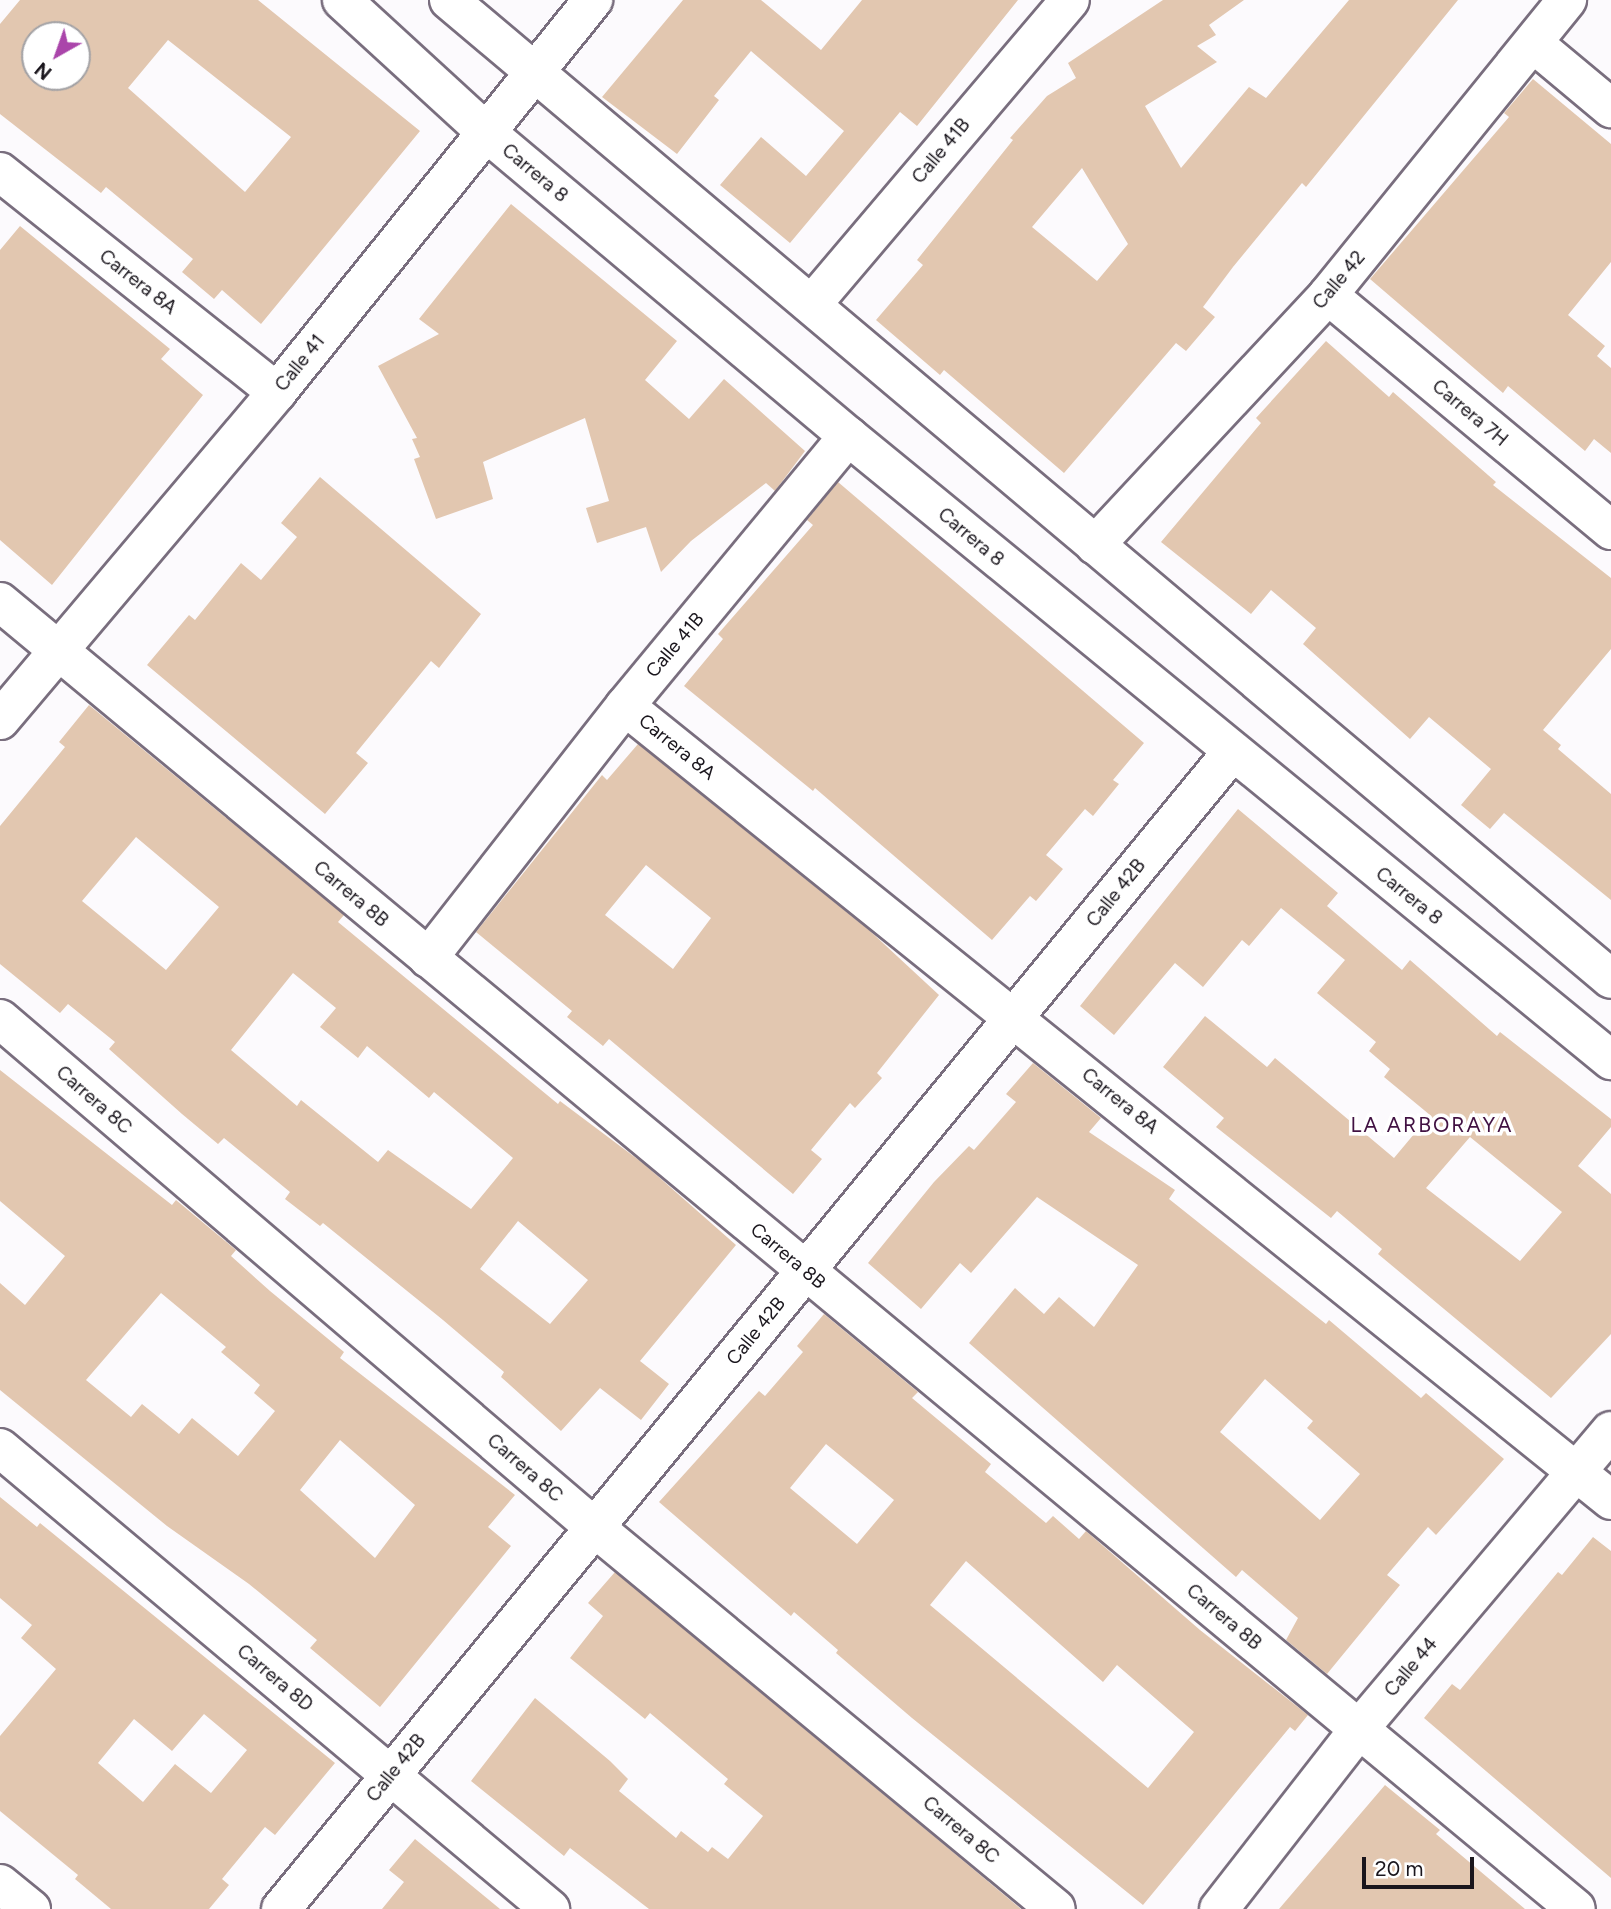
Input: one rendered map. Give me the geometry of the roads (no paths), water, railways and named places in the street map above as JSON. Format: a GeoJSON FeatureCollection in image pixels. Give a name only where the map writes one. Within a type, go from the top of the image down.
{"type":"FeatureCollection","features":[{"type":"Feature","properties":{"kind":"street","name":"Carrera 8"},"geometry":{"type":"LineString","coordinates":[[342,0],[487,133],[849,436],[1611,1060]]}},
{"type":"Feature","properties":{"kind":"street"},"geometry":{"type":"LineString","coordinates":[[449,0],[813,303],[1095,545],[1611,979]]}},
{"type":"Feature","properties":{"kind":"street","name":"Calle 41"},"geometry":{"type":"LineString","coordinates":[[0,720],[277,392],[593,0]]}},
{"type":"Feature","properties":{"kind":"street","name":"Calle 41B"},"geometry":{"type":"LineString","coordinates":[[813,303],[1070,0]]}},
{"type":"Feature","properties":{"kind":"street","name":"Calle 42"},"geometry":{"type":"LineString","coordinates":[[1095,545],[1328,295],[1567,0]]}},
{"type":"Feature","properties":{"kind":"street"},"geometry":{"type":"LineString","coordinates":[[1533,43],[1611,108]]}},
{"type":"Feature","properties":{"kind":"street","name":"Carrera 8A"},"geometry":{"type":"LineString","coordinates":[[0,172],[277,392]]}},
{"type":"Feature","properties":{"kind":"street","name":"Carrera 7H"},"geometry":{"type":"LineString","coordinates":[[1328,295],[1611,530]]}},
{"type":"Feature","properties":{"kind":"street","name":"Calle 41B"},"geometry":{"type":"LineString","coordinates":[[428,958],[625,706],[849,436]]}},
{"type":"Feature","properties":{"kind":"street","name":"Carrera 8B"},"geometry":{"type":"LineString","coordinates":[[0,602],[1576,1909]]}},
{"type":"Feature","properties":{"kind":"street","name":"Carrera 8A"},"geometry":{"type":"LineString","coordinates":[[625,706],[1015,1016],[1611,1500]]}},
{"type":"Feature","properties":{"kind":"street","name":"Calle 42B"},"geometry":{"type":"LineString","coordinates":[[281,1909],[1232,752]]}},
{"type":"Feature","properties":{"kind":"street","name":"Carrera 8C"},"geometry":{"type":"LineString","coordinates":[[0,1019],[594,1527],[1056,1909]]}},
{"type":"Feature","properties":{"kind":"street","name":"Calle 44"},"geometry":{"type":"LineString","coordinates":[[1219,1909],[1359,1729],[1611,1431]]}},
{"type":"Feature","properties":{"kind":"street","name":"Carrera 8D"},"geometry":{"type":"LineString","coordinates":[[0,1448],[550,1909]]}},
{"type":"Feature","properties":{"kind":"street"},"geometry":{"type":"LineString","coordinates":[[0,1884],[31,1909]]}},
{"type":"Feature","properties":{"kind":"district","name":"LA ARBORAYA"},"geometry":{"type":"Point","coordinates":[1432,1125]}}]}
